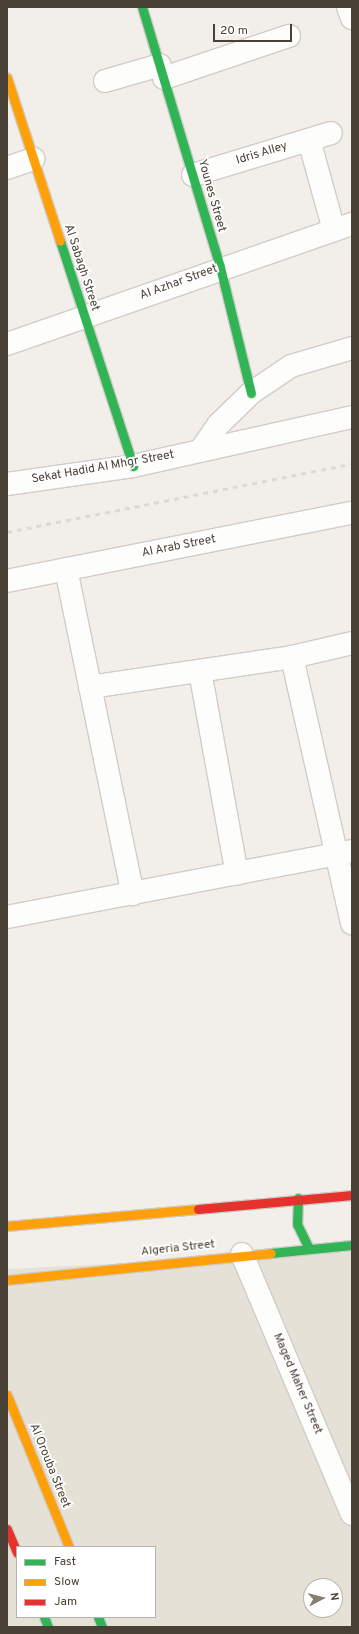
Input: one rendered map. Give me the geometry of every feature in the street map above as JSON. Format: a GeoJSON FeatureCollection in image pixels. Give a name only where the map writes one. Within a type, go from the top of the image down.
{"type":"FeatureCollection","features":[{"type":"Feature","properties":{"kind":"street","name":"Younes Street"},"geometry":{"type":"LineString","coordinates":[[142,7],[220,267],[251,393]]}},
{"type":"Feature","properties":{"kind":"street"},"geometry":{"type":"LineString","coordinates":[[348,7],[352,18]]}},
{"type":"Feature","properties":{"kind":"street"},"geometry":{"type":"LineString","coordinates":[[105,81],[162,71],[289,36]]}},
{"type":"Feature","properties":{"kind":"street","name":"Al Sabagh Street"},"geometry":{"type":"LineString","coordinates":[[7,78],[132,466]]}},
{"type":"Feature","properties":{"kind":"street","name":"Idris Alley"},"geometry":{"type":"LineString","coordinates":[[193,176],[331,133]]}},
{"type":"Feature","properties":{"kind":"street"},"geometry":{"type":"LineString","coordinates":[[309,140],[343,227]]}},
{"type":"Feature","properties":{"kind":"street"},"geometry":{"type":"LineString","coordinates":[[7,168],[33,159]]}},
{"type":"Feature","properties":{"kind":"street","name":"Al Azhar Street"},"geometry":{"type":"LineString","coordinates":[[7,344],[84,318],[220,267],[343,227]]}},
{"type":"Feature","properties":{"kind":"street"},"geometry":{"type":"LineString","coordinates":[[200,451],[218,425],[251,393],[291,366],[352,348]]}},
{"type":"Feature","properties":{"kind":"street","name":"Sekat Hadid Al Mhgr Street"},"geometry":{"type":"LineString","coordinates":[[7,484],[132,466],[352,417]]}},
{"type":"Feature","properties":{"kind":"street","name":"Al Arab Street"},"geometry":{"type":"LineString","coordinates":[[7,581],[352,513]]}},
{"type":"Feature","properties":{"kind":"street"},"geometry":{"type":"LineString","coordinates":[[66,569],[133,894]]}},
{"type":"Feature","properties":{"kind":"street"},"geometry":{"type":"LineString","coordinates":[[90,687],[292,657],[352,643]]}},
{"type":"Feature","properties":{"kind":"street"},"geometry":{"type":"LineString","coordinates":[[292,657],[345,853],[352,923]]}},
{"type":"Feature","properties":{"kind":"street"},"geometry":{"type":"LineString","coordinates":[[200,671],[237,874]]}},
{"type":"Feature","properties":{"kind":"street"},"geometry":{"type":"LineString","coordinates":[[7,917],[345,853]]}},
{"type":"Feature","properties":{"kind":"street"},"geometry":{"type":"LineString","coordinates":[[7,1226],[298,1198],[351,1196]]}},
{"type":"Feature","properties":{"kind":"street"},"geometry":{"type":"LineString","coordinates":[[298,1198],[297,1224],[308,1247]]}},
{"type":"Feature","properties":{"kind":"street","name":"Algeria Street"},"geometry":{"type":"LineString","coordinates":[[7,1280],[308,1247],[352,1245]]}},
{"type":"Feature","properties":{"kind":"street","name":"Maged Maher Street"},"geometry":{"type":"LineString","coordinates":[[242,1254],[352,1514]]}},
{"type":"Feature","properties":{"kind":"street","name":"Al Orouba Street"},"geometry":{"type":"LineString","coordinates":[[7,1395],[69,1546]]}},
{"type":"Feature","properties":{"kind":"street"},"geometry":{"type":"LineString","coordinates":[[7,1529],[16,1551]]}},
{"type":"Feature","properties":{"kind":"shaded area"},"geometry":{"type":"Polygon","coordinates":[[[352,1252],[352,1627],[7,1627],[7,1269],[352,1252]]]}},
{"type":"Feature","properties":{"kind":"railway"},"geometry":{"type":"LineString","coordinates":[[7,532],[352,464]]}},
{"type":"Feature","properties":{"kind":"traffic: fast"},"geometry":{"type":"LineString","coordinates":[[142,7],[220,267],[251,393]]}},
{"type":"Feature","properties":{"kind":"traffic: fast"},"geometry":{"type":"LineString","coordinates":[[60,241],[133,466]]}},
{"type":"Feature","properties":{"kind":"traffic: fast"},"geometry":{"type":"LineString","coordinates":[[298,1198],[297,1224],[308,1247]]}},
{"type":"Feature","properties":{"kind":"traffic: fast"},"geometry":{"type":"LineString","coordinates":[[271,1253],[352,1245]]}},
{"type":"Feature","properties":{"kind":"traffic: fast"},"geometry":{"type":"LineString","coordinates":[[44,1618],[48,1627]]}},
{"type":"Feature","properties":{"kind":"traffic: fast"},"geometry":{"type":"LineString","coordinates":[[98,1618],[102,1627]]}},
{"type":"Feature","properties":{"kind":"traffic: slow"},"geometry":{"type":"LineString","coordinates":[[7,78],[60,241]]}},
{"type":"Feature","properties":{"kind":"traffic: slow"},"geometry":{"type":"LineString","coordinates":[[7,1226],[198,1209]]}},
{"type":"Feature","properties":{"kind":"traffic: slow"},"geometry":{"type":"LineString","coordinates":[[7,1280],[271,1253]]}},
{"type":"Feature","properties":{"kind":"traffic: slow"},"geometry":{"type":"LineString","coordinates":[[7,1395],[69,1546]]}},
{"type":"Feature","properties":{"kind":"traffic: jam"},"geometry":{"type":"LineString","coordinates":[[198,1209],[352,1195]]}},
{"type":"Feature","properties":{"kind":"traffic: jam"},"geometry":{"type":"LineString","coordinates":[[7,1529],[16,1551]]}}]}
